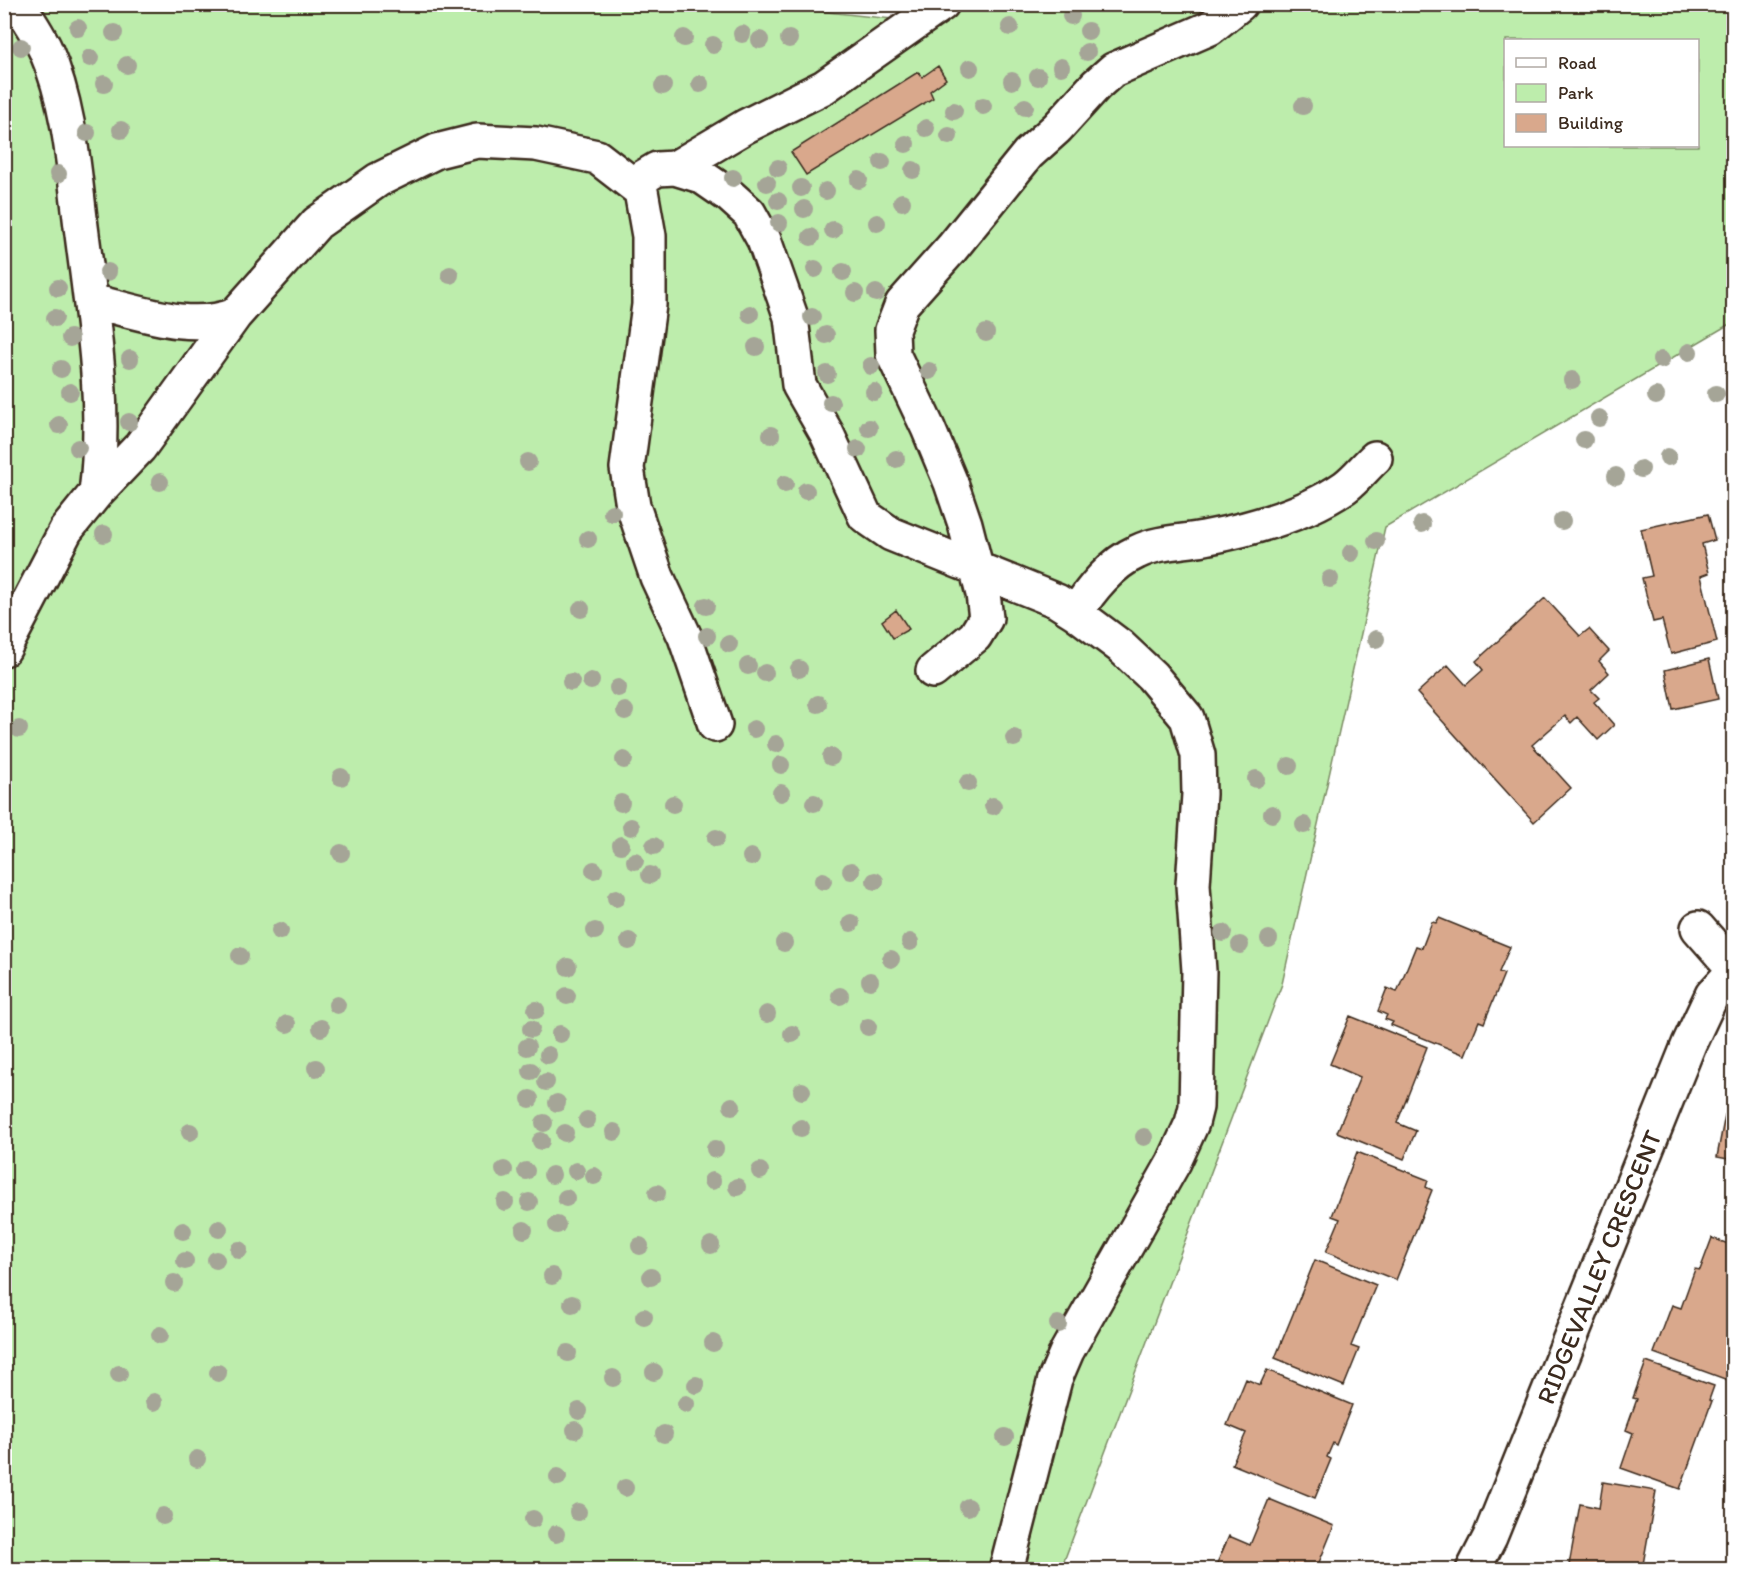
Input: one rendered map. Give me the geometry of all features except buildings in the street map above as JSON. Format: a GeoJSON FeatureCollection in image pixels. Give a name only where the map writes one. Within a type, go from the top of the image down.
{"type":"FeatureCollection","features":[{"type":"Feature","properties":{"kind":"street"},"geometry":{"type":"LineString","coordinates":[[18,4],[46,51],[63,101],[97,338],[101,451],[96,493]]}},
{"type":"Feature","properties":{"kind":"street"},"geometry":{"type":"LineString","coordinates":[[675,168],[746,126],[824,87],[942,4]]}},
{"type":"Feature","properties":{"kind":"street"},"geometry":{"type":"LineString","coordinates":[[933,671],[975,636],[986,618],[976,568],[951,483],[893,354],[892,330],[902,304],[952,248],[1028,154],[1070,115],[1096,85],[1113,70],[1210,28],[1240,4]]}},
{"type":"Feature","properties":{"kind":"street"},"geometry":{"type":"LineString","coordinates":[[4,649],[66,530],[96,493],[140,447],[235,315],[317,223],[378,180],[437,152],[477,141],[536,144],[597,157],[641,191],[649,236],[649,304],[627,468],[633,506],[657,577],[685,637],[715,725]]}},
{"type":"Feature","properties":{"kind":"street"},"geometry":{"type":"LineString","coordinates":[[632,184],[657,169],[675,168],[701,176],[730,196],[749,213],[764,240],[790,317],[799,385],[827,434],[865,516],[891,534],[1057,601],[1076,613],[1120,646],[1167,691],[1187,718],[1198,755],[1199,794],[1193,885],[1199,971],[1196,1107],[1192,1123],[1174,1162],[1067,1351],[1055,1379],[1006,1569]]}},
{"type":"Feature","properties":{"kind":"street"},"geometry":{"type":"LineString","coordinates":[[92,301],[154,316],[193,322],[221,320],[235,315]]}},
{"type":"Feature","properties":{"kind":"street"},"geometry":{"type":"LineString","coordinates":[[1076,613],[1105,576],[1134,553],[1150,547],[1247,528],[1321,502],[1347,486],[1375,458]]}},
{"type":"Feature","properties":{"kind":"street"},"geometry":{"type":"LineString","coordinates":[[1698,928],[1734,970]]}},
{"type":"Feature","properties":{"kind":"street","name":"RIDGEVALLEY CRESCENT"},"geometry":{"type":"LineString","coordinates":[[1473,1569],[1495,1526],[1689,1044],[1712,995],[1734,970]]}},
{"type":"Feature","properties":{"kind":"green space"},"geometry":{"type":"Polygon","coordinates":[[[753,4],[939,24],[956,4],[1733,5],[1733,322],[1385,527],[1282,984],[1061,1569],[5,1570],[5,5],[753,4]]]}}]}
